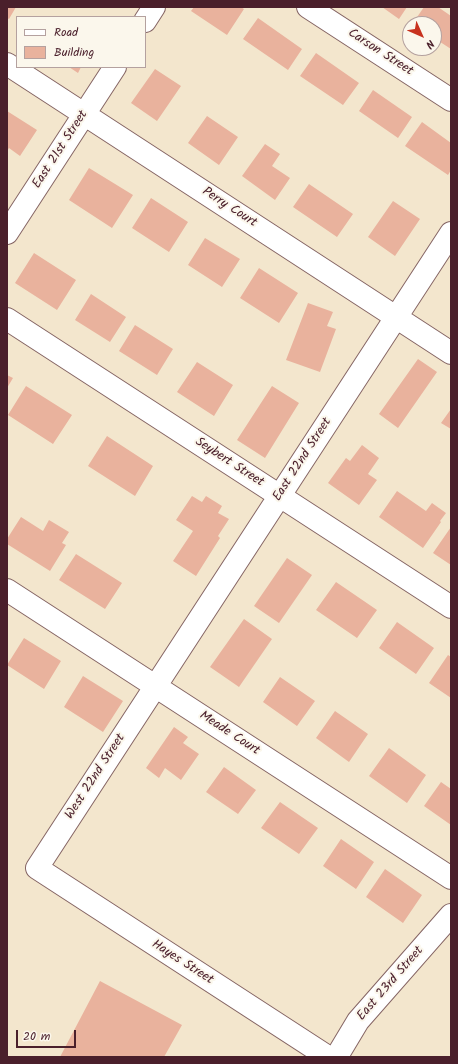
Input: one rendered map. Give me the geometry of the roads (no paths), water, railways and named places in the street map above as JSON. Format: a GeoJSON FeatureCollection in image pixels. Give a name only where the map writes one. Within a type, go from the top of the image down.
{"type":"FeatureCollection","features":[{"type":"Feature","properties":{"kind":"street"},"geometry":{"type":"LineString","coordinates":[[146,19],[154,7]]}},
{"type":"Feature","properties":{"kind":"street","name":"Carson Street"},"geometry":{"type":"LineString","coordinates":[[308,7],[451,100]]}},
{"type":"Feature","properties":{"kind":"street","name":"Perry Court"},"geometry":{"type":"LineString","coordinates":[[7,64],[451,353]]}},
{"type":"Feature","properties":{"kind":"street","name":"East 21st Street"},"geometry":{"type":"LineString","coordinates":[[7,233],[114,68]]}},
{"type":"Feature","properties":{"kind":"street","name":"East 22nd Street"},"geometry":{"type":"LineString","coordinates":[[156,686],[451,233]]}},
{"type":"Feature","properties":{"kind":"street","name":"Seybert Street"},"geometry":{"type":"LineString","coordinates":[[7,319],[451,607]]}},
{"type":"Feature","properties":{"kind":"street","name":"Meade Court"},"geometry":{"type":"LineString","coordinates":[[7,590],[451,878]]}},
{"type":"Feature","properties":{"kind":"street","name":"West 22nd Street"},"geometry":{"type":"LineString","coordinates":[[37,868],[156,686]]}},
{"type":"Feature","properties":{"kind":"street","name":"Hayes Street"},"geometry":{"type":"LineString","coordinates":[[37,868],[328,1057]]}},
{"type":"Feature","properties":{"kind":"street","name":"East 23rd Street"},"geometry":{"type":"LineString","coordinates":[[335,1057],[358,1021],[451,915]]}}]}
